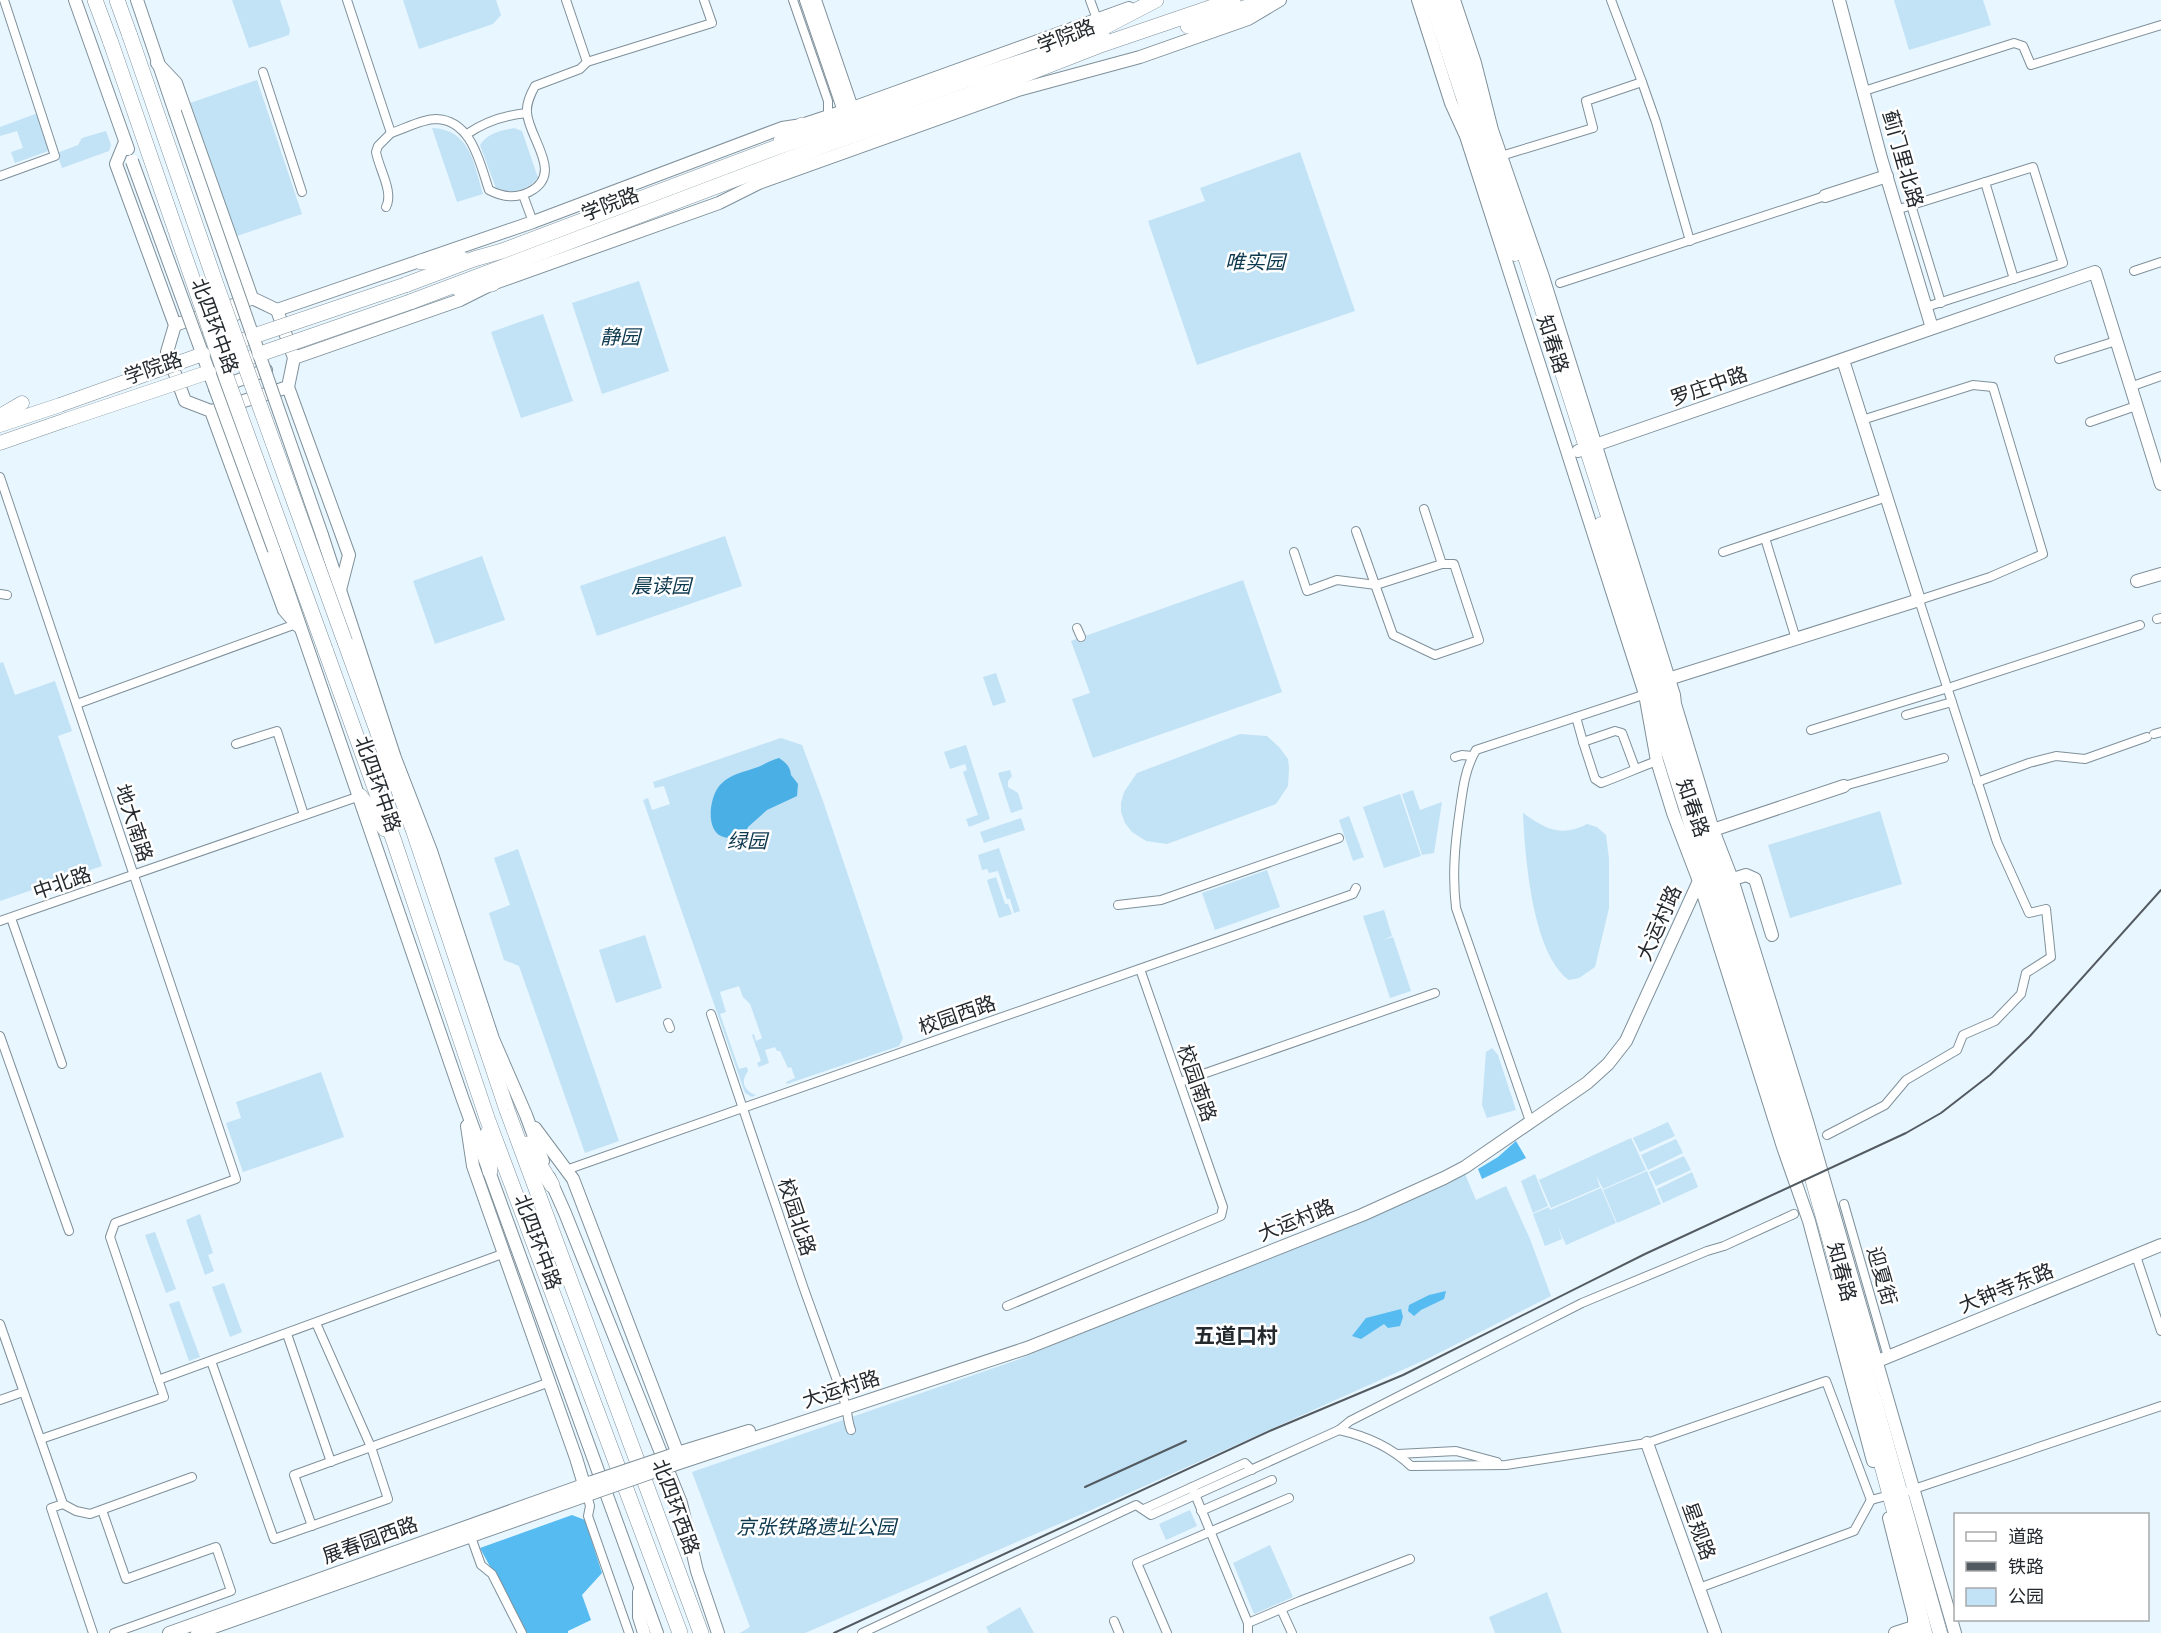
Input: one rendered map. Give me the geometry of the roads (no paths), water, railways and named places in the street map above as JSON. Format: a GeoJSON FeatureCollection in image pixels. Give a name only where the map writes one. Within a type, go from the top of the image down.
{"type":"FeatureCollection","features":[{"type":"Feature","properties":{"kind":"highway","name":"北四环中路"},"geometry":{"type":"LineString","coordinates":[[95,0],[227,379],[394,841],[487,1118],[593,1401]]}},
{"type":"Feature","properties":{"kind":"highway","name":"北四环中路"},"geometry":{"type":"LineString","coordinates":[[117,0],[218,290],[414,831],[507,1110],[612,1395]]}},
{"type":"Feature","properties":{"kind":"highway"},"geometry":{"type":"LineString","coordinates":[[1076,42],[1154,0]]}},
{"type":"Feature","properties":{"kind":"highway","name":"学院路"},"geometry":{"type":"LineString","coordinates":[[254,336],[502,251],[772,149],[960,82],[1076,42],[1107,34],[1201,0]]}},
{"type":"Feature","properties":{"kind":"highway","name":"学院路"},"geometry":{"type":"LineString","coordinates":[[260,354],[430,295],[828,144],[1008,81],[1098,46],[1233,0]]}},
{"type":"Feature","properties":{"kind":"highway"},"geometry":{"type":"LineString","coordinates":[[1098,46],[1138,42],[1269,0]]}},
{"type":"Feature","properties":{"kind":"highway"},"geometry":{"type":"LineString","coordinates":[[941,77],[960,82]]}},
{"type":"Feature","properties":{"kind":"highway"},"geometry":{"type":"LineString","coordinates":[[982,103],[1008,81]]}},
{"type":"Feature","properties":{"kind":"highway"},"geometry":{"type":"LineString","coordinates":[[772,149],[802,125]]}},
{"type":"Feature","properties":{"kind":"highway"},"geometry":{"type":"LineString","coordinates":[[421,261],[474,259]]}},
{"type":"Feature","properties":{"kind":"highway"},"geometry":{"type":"LineString","coordinates":[[430,295],[492,284]]}},
{"type":"Feature","properties":{"kind":"highway"},"geometry":{"type":"LineString","coordinates":[[395,758],[414,831]]}},
{"type":"Feature","properties":{"kind":"highway"},"geometry":{"type":"LineString","coordinates":[[360,796],[394,841]]}},
{"type":"Feature","properties":{"kind":"highway"},"geometry":{"type":"LineString","coordinates":[[507,1110],[552,1185]]}},
{"type":"Feature","properties":{"kind":"highway"},"geometry":{"type":"LineString","coordinates":[[487,1118],[490,1171]]}},
{"type":"Feature","properties":{"kind":"highway","name":"北四环西路"},"geometry":{"type":"LineString","coordinates":[[612,1395],[701,1633]]}},
{"type":"Feature","properties":{"kind":"highway","name":"北四环西路"},"geometry":{"type":"LineString","coordinates":[[593,1401],[680,1633]]}},
{"type":"Feature","properties":{"kind":"main road","name":"知春路"},"geometry":{"type":"LineString","coordinates":[[1431,0],[1587,448]]}},
{"type":"Feature","properties":{"kind":"main road","name":"知春路"},"geometry":{"type":"LineString","coordinates":[[1443,0],[1587,448],[1657,687],[1657,716],[1797,1125],[1861,1367],[1892,1495],[1929,1627]]}},
{"type":"Feature","properties":{"kind":"main road","name":"学院路"},"geometry":{"type":"LineString","coordinates":[[0,425],[254,336]]}},
{"type":"Feature","properties":{"kind":"main road","name":"学院路"},"geometry":{"type":"LineString","coordinates":[[0,443],[260,354]]}},
{"type":"Feature","properties":{"kind":"main road"},"geometry":{"type":"LineString","coordinates":[[0,416],[22,403]]}},
{"type":"Feature","properties":{"kind":"main road","name":"知春路"},"geometry":{"type":"LineString","coordinates":[[1892,1495],[1903,1561],[1929,1627]]}},
{"type":"Feature","properties":{"kind":"street"},"geometry":{"type":"LineString","coordinates":[[0,176],[55,156],[4,0]]}},
{"type":"Feature","properties":{"kind":"street","name":"北四环中路"},"geometry":{"type":"LineString","coordinates":[[75,0],[274,550],[462,1097],[639,1582]]}},
{"type":"Feature","properties":{"kind":"street","name":"北四环中路"},"geometry":{"type":"LineString","coordinates":[[137,0],[322,534],[395,758],[431,851],[497,1049],[526,1115],[552,1185],[681,1503]]}},
{"type":"Feature","properties":{"kind":"street"},"geometry":{"type":"LineString","coordinates":[[346,0],[391,133]]}},
{"type":"Feature","properties":{"kind":"street"},"geometry":{"type":"LineString","coordinates":[[566,0],[586,62]]}},
{"type":"Feature","properties":{"kind":"street"},"geometry":{"type":"LineString","coordinates":[[387,207],[389,194],[376,152],[378,146],[391,133],[434,119],[444,120],[468,134],[489,190],[505,196],[523,195],[537,188],[544,179],[546,166],[527,112],[535,86],[580,69],[586,62],[712,23],[704,0]]}},
{"type":"Feature","properties":{"kind":"street"},"geometry":{"type":"LineString","coordinates":[[793,0],[828,101],[828,116]]}},
{"type":"Feature","properties":{"kind":"street"},"geometry":{"type":"LineString","coordinates":[[806,0],[848,109]]}},
{"type":"Feature","properties":{"kind":"street"},"geometry":{"type":"LineString","coordinates":[[815,0],[848,109]]}},
{"type":"Feature","properties":{"kind":"street"},"geometry":{"type":"LineString","coordinates":[[1090,0],[1097,19]]}},
{"type":"Feature","properties":{"kind":"street","name":"学院路"},"geometry":{"type":"LineString","coordinates":[[277,310],[533,222],[782,128],[802,125],[1154,0]]}},
{"type":"Feature","properties":{"kind":"street","name":"学院路"},"geometry":{"type":"LineString","coordinates":[[294,358],[460,300],[492,284],[719,203],[759,183],[982,103],[1054,79],[1140,57],[1248,19],[1280,0]]}},
{"type":"Feature","properties":{"kind":"street","name":"知春路"},"geometry":{"type":"LineString","coordinates":[[1418,0],[1451,103],[1469,146],[1657,687],[1713,830],[1715,880],[1783,1147],[1861,1367]]}},
{"type":"Feature","properties":{"kind":"street","name":"知春路"},"geometry":{"type":"LineString","coordinates":[[1454,0],[1475,63],[1492,130],[1543,277],[1587,448],[1657,687],[1657,761],[1673,813],[1715,880]]}},
{"type":"Feature","properties":{"kind":"street"},"geometry":{"type":"LineString","coordinates":[[1611,0],[1656,122],[1690,241]]}},
{"type":"Feature","properties":{"kind":"street","name":"蓟门里北路"},"geometry":{"type":"LineString","coordinates":[[1839,0],[1887,176],[1932,328]]}},
{"type":"Feature","properties":{"kind":"street"},"geometry":{"type":"LineString","coordinates":[[1864,90],[2014,43],[2023,46],[2031,65],[2161,25]]}},
{"type":"Feature","properties":{"kind":"street"},"geometry":{"type":"LineString","coordinates":[[158,63],[176,83],[252,298],[277,310],[294,358],[288,387],[349,555],[340,591]]}},
{"type":"Feature","properties":{"kind":"street"},"geometry":{"type":"LineString","coordinates":[[263,72],[302,192]]}},
{"type":"Feature","properties":{"kind":"street"},"geometry":{"type":"LineString","coordinates":[[1502,156],[1593,128],[1586,101],[1642,82]]}},
{"type":"Feature","properties":{"kind":"street"},"geometry":{"type":"LineString","coordinates":[[468,134],[480,125],[508,114],[527,112]]}},
{"type":"Feature","properties":{"kind":"street"},"geometry":{"type":"LineString","coordinates":[[125,142],[116,164],[175,326],[167,352],[185,401],[211,411],[288,387]]}},
{"type":"Feature","properties":{"kind":"street"},"geometry":{"type":"LineString","coordinates":[[1896,210],[2033,167],[2063,263],[1926,308]]}},
{"type":"Feature","properties":{"kind":"street"},"geometry":{"type":"LineString","coordinates":[[1560,284],[1887,176]]}},
{"type":"Feature","properties":{"kind":"street"},"geometry":{"type":"LineString","coordinates":[[1985,182],[2014,279]]}},
{"type":"Feature","properties":{"kind":"street"},"geometry":{"type":"LineString","coordinates":[[523,195],[533,222]]}},
{"type":"Feature","properties":{"kind":"street"},"geometry":{"type":"LineString","coordinates":[[1911,205],[1941,303]]}},
{"type":"Feature","properties":{"kind":"street"},"geometry":{"type":"LineString","coordinates":[[2134,271],[2161,262]]}},
{"type":"Feature","properties":{"kind":"street","name":"罗庄中路"},"geometry":{"type":"LineString","coordinates":[[1587,448],[2095,272],[2115,341]]}},
{"type":"Feature","properties":{"kind":"street"},"geometry":{"type":"LineString","coordinates":[[175,326],[252,298]]}},
{"type":"Feature","properties":{"kind":"street"},"geometry":{"type":"LineString","coordinates":[[194,329],[244,311]]}},
{"type":"Feature","properties":{"kind":"street"},"geometry":{"type":"LineString","coordinates":[[2059,358],[2115,341],[2161,484]]}},
{"type":"Feature","properties":{"kind":"street"},"geometry":{"type":"LineString","coordinates":[[1827,1135],[1885,1105],[1906,1080],[1957,1050],[1963,1035],[1995,1021],[2021,994],[2026,973],[2051,957],[2046,909],[2029,913],[1997,842],[1843,360]]}},
{"type":"Feature","properties":{"kind":"street"},"geometry":{"type":"LineString","coordinates":[[215,389],[266,370]]}},
{"type":"Feature","properties":{"kind":"street"},"geometry":{"type":"LineString","coordinates":[[2130,387],[2161,376]]}},
{"type":"Feature","properties":{"kind":"street"},"geometry":{"type":"LineString","coordinates":[[1530,1121],[1456,908],[1453,879],[1454,852],[1467,765],[1476,750],[1796,639],[1990,577],[2043,554],[1993,387],[1973,385],[1862,420]]}},
{"type":"Feature","properties":{"kind":"street"},"geometry":{"type":"LineString","coordinates":[[2090,422],[2136,406]]}},
{"type":"Feature","properties":{"kind":"street"},"geometry":{"type":"LineString","coordinates":[[77,704],[299,628],[284,610],[211,411]]}},
{"type":"Feature","properties":{"kind":"street","name":"地大南路"},"geometry":{"type":"LineString","coordinates":[[0,477],[236,1179],[115,1223],[110,1237],[158,1380]]}},
{"type":"Feature","properties":{"kind":"street"},"geometry":{"type":"LineString","coordinates":[[1723,552],[1887,497]]}},
{"type":"Feature","properties":{"kind":"street"},"geometry":{"type":"LineString","coordinates":[[1424,510],[1442,564]]}},
{"type":"Feature","properties":{"kind":"street"},"geometry":{"type":"LineString","coordinates":[[1294,552],[1307,591],[1338,580],[1376,585],[1442,564],[1454,564],[1479,640],[1434,655],[1394,635],[1376,585],[1356,531]]}},
{"type":"Feature","properties":{"kind":"street"},"geometry":{"type":"LineString","coordinates":[[1765,538],[1796,639]]}},
{"type":"Feature","properties":{"kind":"street"},"geometry":{"type":"LineString","coordinates":[[2137,581],[2161,574]]}},
{"type":"Feature","properties":{"kind":"street"},"geometry":{"type":"LineString","coordinates":[[1811,730],[2140,625]]}},
{"type":"Feature","properties":{"kind":"street"},"geometry":{"type":"LineString","coordinates":[[1077,628],[1081,638]]}},
{"type":"Feature","properties":{"kind":"street"},"geometry":{"type":"LineString","coordinates":[[1906,715],[1952,702]]}},
{"type":"Feature","properties":{"kind":"street"},"geometry":{"type":"LineString","coordinates":[[1576,717],[1595,779],[1601,783],[1657,761]]}},
{"type":"Feature","properties":{"kind":"street"},"geometry":{"type":"LineString","coordinates":[[236,744],[277,731],[304,815]]}},
{"type":"Feature","properties":{"kind":"street"},"geometry":{"type":"LineString","coordinates":[[1583,742],[1615,731],[1622,733],[1635,768]]}},
{"type":"Feature","properties":{"kind":"street"},"geometry":{"type":"LineString","coordinates":[[1977,782],[2056,756],[2085,759],[2154,734]]}},
{"type":"Feature","properties":{"kind":"street"},"geometry":{"type":"LineString","coordinates":[[1455,757],[1472,756]]}},
{"type":"Feature","properties":{"kind":"street"},"geometry":{"type":"LineString","coordinates":[[1713,830],[1844,786],[1944,758]]}},
{"type":"Feature","properties":{"kind":"street","name":"中北路"},"geometry":{"type":"LineString","coordinates":[[0,921],[360,796]]}},
{"type":"Feature","properties":{"kind":"street"},"geometry":{"type":"LineString","coordinates":[[1118,905],[1161,900],[1339,838]]}},
{"type":"Feature","properties":{"kind":"street"},"geometry":{"type":"LineString","coordinates":[[1715,880],[1746,875],[1755,879],[1772,935]]}},
{"type":"Feature","properties":{"kind":"street","name":"大运村路"},"geometry":{"type":"LineString","coordinates":[[590,1489],[767,1426],[778,1430],[1027,1348],[1362,1215],[1458,1171],[1587,1083],[1608,1064],[1626,1041],[1715,880]]}},
{"type":"Feature","properties":{"kind":"street","name":"校园西路"},"geometry":{"type":"LineString","coordinates":[[566,1170],[1353,894],[1356,888]]}},
{"type":"Feature","properties":{"kind":"street"},"geometry":{"type":"LineString","coordinates":[[11,918],[62,1064]]}},
{"type":"Feature","properties":{"kind":"street","name":"校园南路"},"geometry":{"type":"LineString","coordinates":[[1007,1306],[1221,1216],[1223,1207],[1140,969]]}},
{"type":"Feature","properties":{"kind":"street"},"geometry":{"type":"LineString","coordinates":[[1179,1082],[1435,993]]}},
{"type":"Feature","properties":{"kind":"street","name":"校园北路"},"geometry":{"type":"LineString","coordinates":[[711,1014],[804,1289],[847,1407],[846,1415],[851,1430]]}},
{"type":"Feature","properties":{"kind":"street"},"geometry":{"type":"LineString","coordinates":[[0,1036],[69,1231]]}},
{"type":"Feature","properties":{"kind":"street"},"geometry":{"type":"LineString","coordinates":[[462,1097],[473,1166],[590,1489],[588,1516],[629,1633]]}},
{"type":"Feature","properties":{"kind":"street"},"geometry":{"type":"LineString","coordinates":[[526,1115],[573,1179],[675,1459]]}},
{"type":"Feature","properties":{"kind":"street","name":"迎夏街"},"geometry":{"type":"LineString","coordinates":[[1844,1204],[1888,1357]]}},
{"type":"Feature","properties":{"kind":"street"},"geometry":{"type":"LineString","coordinates":[[862,1633],[1136,1505],[1151,1515],[1195,1497],[1339,1430],[1350,1421],[1582,1303],[1724,1246],[1794,1214]]}},
{"type":"Feature","properties":{"kind":"street","name":"大钟寺东路"},"geometry":{"type":"LineString","coordinates":[[1861,1367],[2161,1245]]}},
{"type":"Feature","properties":{"kind":"street"},"geometry":{"type":"LineString","coordinates":[[41,1439],[164,1397],[158,1380],[505,1253]]}},
{"type":"Feature","properties":{"kind":"street"},"geometry":{"type":"LineString","coordinates":[[2136,1256],[2161,1331]]}},
{"type":"Feature","properties":{"kind":"street"},"geometry":{"type":"LineString","coordinates":[[211,1361],[274,1539],[312,1526],[388,1498],[371,1447],[316,1323]]}},
{"type":"Feature","properties":{"kind":"street"},"geometry":{"type":"LineString","coordinates":[[0,1324],[63,1504],[76,1511],[90,1514],[192,1477]]}},
{"type":"Feature","properties":{"kind":"street"},"geometry":{"type":"LineString","coordinates":[[287,1334],[331,1461]]}},
{"type":"Feature","properties":{"kind":"street"},"geometry":{"type":"LineString","coordinates":[[1339,1430],[1361,1435],[1398,1454],[1411,1466],[1506,1465],[1647,1443],[1826,1381],[1892,1495]]}},
{"type":"Feature","properties":{"kind":"street"},"geometry":{"type":"LineString","coordinates":[[312,1526],[294,1475],[550,1382]]}},
{"type":"Feature","properties":{"kind":"street"},"geometry":{"type":"LineString","coordinates":[[0,1400],[23,1392]]}},
{"type":"Feature","properties":{"kind":"street"},"geometry":{"type":"LineString","coordinates":[[1699,1588],[1854,1531],[1892,1495],[2161,1406]]}},
{"type":"Feature","properties":{"kind":"street","name":"星规路"},"geometry":{"type":"LineString","coordinates":[[1647,1443],[1715,1633]]}},
{"type":"Feature","properties":{"kind":"street"},"geometry":{"type":"LineString","coordinates":[[1398,1454],[1456,1451],[1506,1465]]}},
{"type":"Feature","properties":{"kind":"street"},"geometry":{"type":"LineString","coordinates":[[1144,1509],[1245,1463],[1252,1470]]}},
{"type":"Feature","properties":{"kind":"street"},"geometry":{"type":"LineString","coordinates":[[1201,1511],[1272,1480]]}},
{"type":"Feature","properties":{"kind":"street"},"geometry":{"type":"LineString","coordinates":[[1192,1487],[1248,1623],[1248,1633]]}},
{"type":"Feature","properties":{"kind":"street","name":"展春园西路"},"geometry":{"type":"LineString","coordinates":[[197,1633],[471,1537],[590,1489]]}},
{"type":"Feature","properties":{"kind":"street","name":"展春园西路"},"geometry":{"type":"LineString","coordinates":[[169,1633],[590,1489]]}},
{"type":"Feature","properties":{"kind":"street"},"geometry":{"type":"LineString","coordinates":[[1167,1633],[1137,1563],[1289,1498]]}},
{"type":"Feature","properties":{"kind":"street","name":"北四环西路"},"geometry":{"type":"LineString","coordinates":[[681,1503],[697,1570],[718,1633]]}},
{"type":"Feature","properties":{"kind":"street"},"geometry":{"type":"LineString","coordinates":[[63,1504],[51,1508],[93,1633]]}},
{"type":"Feature","properties":{"kind":"street"},"geometry":{"type":"LineString","coordinates":[[102,1510],[126,1579],[216,1547],[231,1591],[114,1633]]}},
{"type":"Feature","properties":{"kind":"street"},"geometry":{"type":"LineString","coordinates":[[471,1537],[481,1565],[492,1574],[522,1633]]}},
{"type":"Feature","properties":{"kind":"street"},"geometry":{"type":"LineString","coordinates":[[1248,1623],[1410,1559]]}},
{"type":"Feature","properties":{"kind":"street"},"geometry":{"type":"LineString","coordinates":[[639,1582],[639,1617],[644,1633]]}},
{"type":"Feature","properties":{"kind":"street"},"geometry":{"type":"LineString","coordinates":[[639,1582],[657,1633]]}},
{"type":"Feature","properties":{"kind":"street"},"geometry":{"type":"LineString","coordinates":[[1281,1609],[1292,1633]]}},
{"type":"Feature","properties":{"kind":"street"},"geometry":{"type":"LineString","coordinates":[[1114,1621],[1119,1633]]}},
{"type":"Feature","properties":{"kind":"street"},"geometry":{"type":"LineString","coordinates":[[1895,1633],[1929,1627]]}},
{"type":"Feature","properties":{"kind":"street","name":"知春路"},"geometry":{"type":"LineString","coordinates":[[1929,1627],[1954,1633]]}},
{"type":"Feature","properties":{"kind":"railway"},"geometry":{"type":"LineString","coordinates":[[834,1633],[1272,1430],[1403,1375],[1645,1254],[1906,1133],[1941,1113],[1990,1075],[2030,1036],[2161,890]]}},
{"type":"Feature","properties":{"kind":"railway"},"geometry":{"type":"LineString","coordinates":[[1085,1487],[1186,1441]]}},
{"type":"Feature","properties":{"kind":"district","name":"五道口村"},"geometry":{"type":"Point","coordinates":[1236,1335]}},
{"type":"Feature","properties":{"kind":"park label","name":"唯实园"},"geometry":{"type":"Point","coordinates":[1255,262]}},
{"type":"Feature","properties":{"kind":"park label","name":"静园"},"geometry":{"type":"Point","coordinates":[620,337]}},
{"type":"Feature","properties":{"kind":"park label","name":"晨读园"},"geometry":{"type":"Point","coordinates":[661,586]}},
{"type":"Feature","properties":{"kind":"park label","name":"绿园"},"geometry":{"type":"Point","coordinates":[747,841]}},
{"type":"Feature","properties":{"kind":"park label","name":"京张铁路遗址公园"},"geometry":{"type":"Point","coordinates":[816,1527]}}]}
